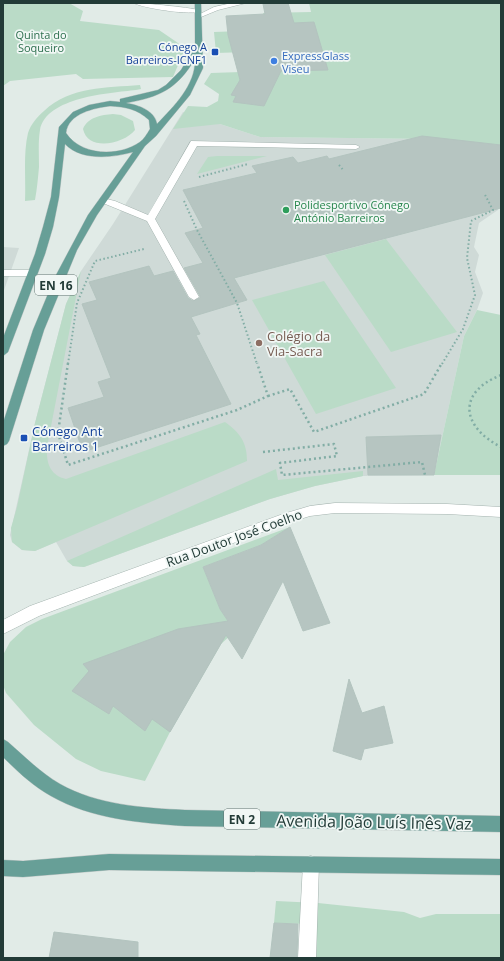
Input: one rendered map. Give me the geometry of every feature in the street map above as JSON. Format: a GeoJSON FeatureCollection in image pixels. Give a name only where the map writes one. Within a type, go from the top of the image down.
{"type":"FeatureCollection","features":[{"type":"Feature","properties":{"kind":"main road","name":"EN 16"},"geometry":{"type":"LineString","coordinates":[[3,441],[30,354],[53,291],[86,224],[142,144],[151,137],[192,86],[199,68],[198,3]]}},
{"type":"Feature","properties":{"kind":"main road","name":"EN 16"},"geometry":{"type":"LineString","coordinates":[[3,352],[40,254],[50,219],[55,197],[63,127],[74,115],[83,110],[104,104],[148,97],[175,84],[186,69],[198,47]]}},
{"type":"Feature","properties":{"kind":"main road","name":"EN 16"},"geometry":{"type":"LineString","coordinates":[[104,104],[130,105],[149,114],[154,121],[155,128],[151,137]]}},
{"type":"Feature","properties":{"kind":"main road","name":"EN 16"},"geometry":{"type":"LineString","coordinates":[[63,134],[66,141],[72,146],[92,154],[117,153],[142,144]]}},
{"type":"Feature","properties":{"kind":"main road","name":"Avenida João Luís Inês Vaz"},"geometry":{"type":"LineString","coordinates":[[3,747],[36,777],[65,794],[98,806],[142,814],[188,818],[501,824]]}},
{"type":"Feature","properties":{"kind":"main road"},"geometry":{"type":"LineString","coordinates":[[3,868],[23,869],[109,862],[501,867]]}},
{"type":"Feature","properties":{"kind":"street"},"geometry":{"type":"LineString","coordinates":[[137,3],[198,13],[243,3]]}},
{"type":"Feature","properties":{"kind":"street"},"geometry":{"type":"LineString","coordinates":[[150,219],[194,143],[356,147]]}},
{"type":"Feature","properties":{"kind":"street"},"geometry":{"type":"LineString","coordinates":[[102,201],[112,203],[150,219],[194,297]]}},
{"type":"Feature","properties":{"kind":"street"},"geometry":{"type":"LineString","coordinates":[[3,273],[32,273]]}},
{"type":"Feature","properties":{"kind":"street","name":"Rua Doutor José Coelho"},"geometry":{"type":"LineString","coordinates":[[3,627],[35,611],[283,519],[310,511],[335,508],[367,508],[447,509],[501,512]]}},
{"type":"Feature","properties":{"kind":"street"},"geometry":{"type":"LineString","coordinates":[[307,958],[311,864]]}},
{"type":"Feature","properties":{"kind":"path"},"geometry":{"type":"LineString","coordinates":[[334,159],[344,171]]}},
{"type":"Feature","properties":{"kind":"path"},"geometry":{"type":"LineString","coordinates":[[194,179],[227,169]]}},
{"type":"Feature","properties":{"kind":"path"},"geometry":{"type":"LineString","coordinates":[[163,243],[95,262],[77,303],[58,433],[68,466],[237,410],[268,396],[290,389],[314,432],[424,394],[463,329],[475,295],[467,258],[471,221],[494,210],[484,194]]}},
{"type":"Feature","properties":{"kind":"path"},"geometry":{"type":"LineString","coordinates":[[183,198],[197,230],[237,303],[268,396]]}},
{"type":"Feature","properties":{"kind":"path"},"geometry":{"type":"LineString","coordinates":[[501,375],[480,386],[471,398],[470,413],[477,429],[494,444],[501,447]]}},
{"type":"Feature","properties":{"kind":"path"},"geometry":{"type":"LineString","coordinates":[[263,452],[334,444],[337,456],[280,463],[282,475],[422,462],[424,475]]}},
{"type":"Feature","properties":{"kind":"shaded area","name":"Colégio da Via-Sacra"},"geometry":{"type":"Polygon","coordinates":[[[183,112],[260,137],[435,139],[501,145],[498,210],[479,223],[474,247],[479,255],[475,272],[483,293],[477,310],[464,336],[434,475],[363,476],[315,486],[270,499],[84,567],[73,566],[67,561],[56,542],[35,551],[22,550],[12,542],[10,535],[35,423],[66,304],[81,271],[113,224],[183,112]]]}},
{"type":"Feature","properties":{"kind":"shaded area"},"geometry":{"type":"Polygon","coordinates":[[[3,247],[19,248],[3,293],[3,247]]]}},
{"type":"Feature","properties":{"kind":"green space","name":"Quinta do Soqueiro"},"geometry":{"type":"Polygon","coordinates":[[[3,3],[69,3],[83,11],[80,21],[159,30],[178,43],[184,51],[173,77],[83,79],[76,74],[10,81],[3,86],[3,3]]]}},
{"type":"Feature","properties":{"kind":"green space"},"geometry":{"type":"Polygon","coordinates":[[[309,3],[501,3],[501,145],[435,139],[260,137],[220,124],[173,129],[188,106],[207,107],[218,101],[219,94],[204,84],[211,73],[327,69],[247,52],[216,53],[214,32],[266,30],[263,13],[311,12],[309,3]]]}},
{"type":"Feature","properties":{"kind":"green space"},"geometry":{"type":"Polygon","coordinates":[[[140,85],[141,89],[96,95],[66,104],[54,110],[45,119],[39,135],[39,167],[35,200],[25,201],[26,141],[34,121],[54,103],[77,93],[102,88],[140,85]]]}},
{"type":"Feature","properties":{"kind":"green space"},"geometry":{"type":"Polygon","coordinates":[[[113,114],[121,115],[133,121],[135,130],[123,139],[107,143],[92,141],[86,136],[83,129],[88,122],[95,117],[113,114]]]}},
{"type":"Feature","properties":{"kind":"green space"},"geometry":{"type":"Polygon","coordinates":[[[267,156],[197,174],[208,157],[267,156]]]}},
{"type":"Feature","properties":{"kind":"green space"},"geometry":{"type":"Polygon","coordinates":[[[386,239],[457,332],[391,352],[325,255],[386,239]]]}},
{"type":"Feature","properties":{"kind":"green space"},"geometry":{"type":"Polygon","coordinates":[[[81,271],[47,447],[48,463],[56,475],[66,479],[225,422],[242,438],[246,448],[247,461],[35,551],[22,550],[12,542],[11,528],[35,423],[66,304],[81,271]]]}},
{"type":"Feature","properties":{"kind":"green space"},"geometry":{"type":"Polygon","coordinates":[[[324,281],[396,388],[316,414],[252,300],[324,281]]]}},
{"type":"Feature","properties":{"kind":"green space"},"geometry":{"type":"Polygon","coordinates":[[[477,310],[501,315],[501,475],[434,475],[464,336],[477,310]]]}},
{"type":"Feature","properties":{"kind":"green space"},"geometry":{"type":"Polygon","coordinates":[[[276,469],[278,480],[363,471],[363,476],[315,486],[270,499],[84,567],[73,566],[67,561],[276,469]]]}},
{"type":"Feature","properties":{"kind":"green space"},"geometry":{"type":"Polygon","coordinates":[[[290,527],[261,545],[203,567],[220,609],[228,621],[243,624],[221,644],[170,732],[145,781],[101,771],[76,759],[34,725],[6,693],[3,685],[3,655],[10,642],[26,627],[42,619],[290,527]]]}},
{"type":"Feature","properties":{"kind":"green space"},"geometry":{"type":"Polygon","coordinates":[[[276,901],[318,903],[404,912],[420,918],[436,914],[501,914],[501,958],[302,958],[304,924],[274,923],[276,901]]]}},
{"type":"Feature","properties":{"kind":"building"},"geometry":{"type":"Polygon","coordinates":[[[288,3],[294,23],[314,22],[328,70],[281,71],[264,106],[233,102],[236,96],[231,95],[240,80],[228,35],[226,16],[265,14],[263,4],[288,3]]]}},
{"type":"Feature","properties":{"kind":"building"},"geometry":{"type":"Polygon","coordinates":[[[422,136],[501,145],[501,208],[234,278],[247,300],[191,317],[200,334],[196,335],[231,404],[83,452],[68,408],[104,397],[98,382],[111,378],[82,304],[97,300],[89,282],[149,266],[154,276],[173,271],[188,298],[193,301],[200,298],[184,268],[203,263],[185,233],[203,228],[183,190],[257,173],[252,166],[293,157],[298,163],[327,156],[329,159],[422,136]]]}},
{"type":"Feature","properties":{"kind":"building"},"geometry":{"type":"Polygon","coordinates":[[[441,435],[434,475],[368,475],[366,437],[441,435]]]}},
{"type":"Feature","properties":{"kind":"building"},"geometry":{"type":"Polygon","coordinates":[[[290,527],[330,623],[303,631],[283,581],[242,659],[226,635],[170,732],[152,719],[145,731],[113,706],[109,714],[72,691],[89,671],[83,664],[178,629],[228,621],[220,609],[203,567],[261,545],[290,527]]]}},
{"type":"Feature","properties":{"kind":"building"},"geometry":{"type":"Polygon","coordinates":[[[349,679],[362,713],[384,706],[393,743],[364,749],[361,760],[333,751],[349,679]]]}},
{"type":"Feature","properties":{"kind":"building"},"geometry":{"type":"Polygon","coordinates":[[[274,923],[298,924],[297,958],[270,958],[274,923]]]}},
{"type":"Feature","properties":{"kind":"building"},"geometry":{"type":"Polygon","coordinates":[[[54,932],[138,942],[138,958],[49,958],[54,932]]]}},
{"type":"Feature","properties":{"kind":"place","name":"Cónego A Barreiros-ICNF1"},"geometry":{"type":"Point","coordinates":[215,52]}},
{"type":"Feature","properties":{"kind":"place","name":"ExpressGlass Viseu"},"geometry":{"type":"Point","coordinates":[274,61]}},
{"type":"Feature","properties":{"kind":"place","name":"Polidesportivo Cónego António Barreiros"},"geometry":{"type":"Point","coordinates":[286,210]}},
{"type":"Feature","properties":{"kind":"place","name":"Colégio da Via-Sacra"},"geometry":{"type":"Point","coordinates":[259,343]}},
{"type":"Feature","properties":{"kind":"place","name":"Cónego Ant Barreiros 1"},"geometry":{"type":"Point","coordinates":[24,438]}}]}
